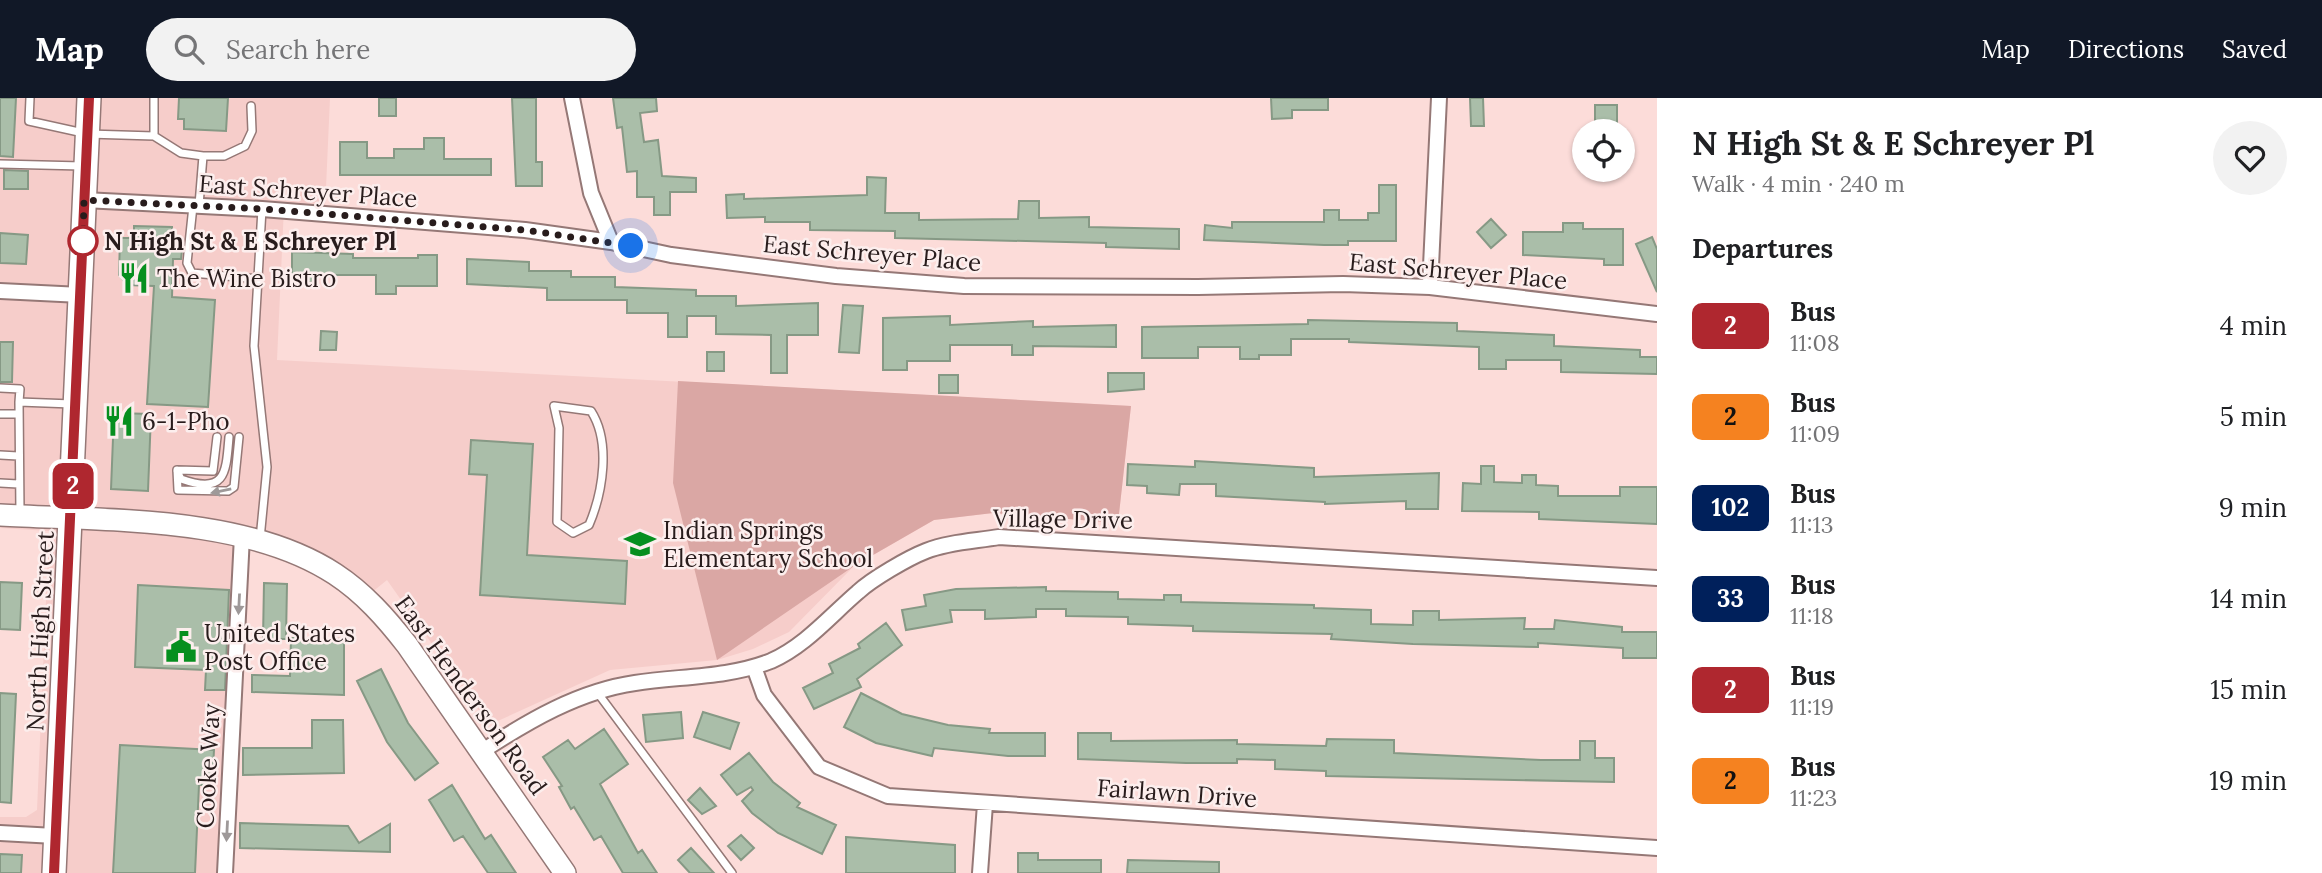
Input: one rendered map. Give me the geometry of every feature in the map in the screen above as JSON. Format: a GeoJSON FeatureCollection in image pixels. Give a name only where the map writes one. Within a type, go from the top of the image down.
{"type":"FeatureCollection","features":[{"type":"Feature","properties":{"kind":"main road","name":"North High Street"},"geometry":{"type":"LineString","coordinates":[[54,873],[89,98]]}},
{"type":"Feature","properties":{"kind":"main road","name":"East Henderson Road"},"geometry":{"type":"LineString","coordinates":[[10,515],[192,528],[251,538],[334,573],[382,613],[565,873]]}},
{"type":"Feature","properties":{"kind":"street"},"geometry":{"type":"LineString","coordinates":[[572,98],[591,193],[611,242]]}},
{"type":"Feature","properties":{"kind":"street"},"geometry":{"type":"LineString","coordinates":[[1430,287],[1439,98]]}},
{"type":"Feature","properties":{"kind":"street","name":"East Schreyer Place"},"geometry":{"type":"LineString","coordinates":[[84,200],[262,209],[525,230],[611,242],[671,255],[836,276],[964,286],[1198,287],[1343,284],[1430,287],[1657,314]]}},
{"type":"Feature","properties":{"kind":"street"},"geometry":{"type":"LineString","coordinates":[[0,291],[81,295]]}},
{"type":"Feature","properties":{"kind":"street","name":"Village Drive"},"geometry":{"type":"LineString","coordinates":[[481,752],[527,722],[597,692],[633,683],[754,667],[788,653],[837,613],[859,590],[926,551],[999,537],[1657,578]]}},
{"type":"Feature","properties":{"kind":"street","name":"Cooke Way"},"geometry":{"type":"LineString","coordinates":[[225,873],[251,538]]}},
{"type":"Feature","properties":{"kind":"street","name":"Fairlawn Drive"},"geometry":{"type":"LineString","coordinates":[[754,667],[764,695],[819,767],[888,796],[1657,848]]}},
{"type":"Feature","properties":{"kind":"street"},"geometry":{"type":"LineString","coordinates":[[980,873],[985,804]]}},
{"type":"Feature","properties":{"kind":"street"},"geometry":{"type":"LineString","coordinates":[[0,833],[55,836]]}},
{"type":"Feature","properties":{"kind":"lane"},"geometry":{"type":"LineString","coordinates":[[30,98],[29,121],[88,134],[154,136],[181,153],[203,156],[223,156],[245,146],[252,131],[251,106]]}},
{"type":"Feature","properties":{"kind":"lane"},"geometry":{"type":"LineString","coordinates":[[154,136],[155,98]]}},
{"type":"Feature","properties":{"kind":"lane"},"geometry":{"type":"LineString","coordinates":[[203,156],[187,264],[192,273],[258,279]]}},
{"type":"Feature","properties":{"kind":"lane"},"geometry":{"type":"LineString","coordinates":[[0,164],[86,166]]}},
{"type":"Feature","properties":{"kind":"lane"},"geometry":{"type":"LineString","coordinates":[[251,538],[267,474],[254,346],[262,209]]}},
{"type":"Feature","properties":{"kind":"lane"},"geometry":{"type":"LineString","coordinates":[[0,388],[20,389],[18,484],[10,515]]}},
{"type":"Feature","properties":{"kind":"lane"},"geometry":{"type":"LineString","coordinates":[[19,402],[76,404]]}},
{"type":"Feature","properties":{"kind":"lane"},"geometry":{"type":"LineString","coordinates":[[554,406],[591,411],[601,427],[600,499],[589,525],[573,533],[557,522],[559,428],[554,406]]}},
{"type":"Feature","properties":{"kind":"lane"},"geometry":{"type":"LineString","coordinates":[[0,414],[19,414]]}},
{"type":"Feature","properties":{"kind":"lane"},"geometry":{"type":"LineString","coordinates":[[177,470],[213,471],[217,437]]}},
{"type":"Feature","properties":{"kind":"lane"},"geometry":{"type":"LineString","coordinates":[[177,470],[181,479],[191,482],[214,483],[222,478],[226,472],[229,437]]}},
{"type":"Feature","properties":{"kind":"lane"},"geometry":{"type":"LineString","coordinates":[[177,470],[178,490],[228,491],[234,487],[239,438]]}},
{"type":"Feature","properties":{"kind":"lane"},"geometry":{"type":"LineString","coordinates":[[0,455],[18,456]]}},
{"type":"Feature","properties":{"kind":"lane"},"geometry":{"type":"LineString","coordinates":[[0,484],[18,484]]}},
{"type":"Feature","properties":{"kind":"lane"},"geometry":{"type":"LineString","coordinates":[[597,692],[732,873]]}},
{"type":"Feature","properties":{"kind":"shaded area"},"geometry":{"type":"Polygon","coordinates":[[[0,98],[330,98],[325,210],[284,207],[277,360],[1131,406],[1118,523],[993,513],[934,520],[854,566],[789,632],[753,649],[717,660],[610,670],[489,725],[387,580],[371,593],[243,530],[225,873],[0,873],[0,817],[26,817],[37,810],[49,531],[0,528],[0,98]]]}},
{"type":"Feature","properties":{"kind":"shaded area"},"geometry":{"type":"Polygon","coordinates":[[[678,381],[1131,406],[1118,523],[993,513],[934,520],[854,566],[717,660],[673,483],[678,381]]]}},
{"type":"Feature","properties":{"kind":"building"},"geometry":{"type":"Polygon","coordinates":[[[0,98],[16,98],[13,157],[0,156],[0,98]]]}},
{"type":"Feature","properties":{"kind":"building"},"geometry":{"type":"Polygon","coordinates":[[[179,98],[228,98],[226,131],[184,129],[184,119],[178,119],[179,98]]]}},
{"type":"Feature","properties":{"kind":"building"},"geometry":{"type":"Polygon","coordinates":[[[379,98],[396,98],[396,116],[379,116],[379,98]]]}},
{"type":"Feature","properties":{"kind":"building"},"geometry":{"type":"Polygon","coordinates":[[[512,98],[536,98],[536,162],[542,162],[542,186],[516,186],[512,98]]]}},
{"type":"Feature","properties":{"kind":"building"},"geometry":{"type":"Polygon","coordinates":[[[613,98],[656,98],[657,111],[640,113],[644,142],[658,140],[662,176],[696,178],[696,192],[670,192],[670,215],[654,215],[654,197],[637,197],[637,171],[627,172],[622,127],[617,128],[613,98]]]}},
{"type":"Feature","properties":{"kind":"building"},"geometry":{"type":"Polygon","coordinates":[[[1271,98],[1328,98],[1328,110],[1292,110],[1292,118],[1272,119],[1271,98]]]}},
{"type":"Feature","properties":{"kind":"building"},"geometry":{"type":"Polygon","coordinates":[[[1470,98],[1483,98],[1484,126],[1471,126],[1470,98]]]}},
{"type":"Feature","properties":{"kind":"building"},"geometry":{"type":"Polygon","coordinates":[[[1595,105],[1617,105],[1617,119],[1595,119],[1595,105]]]}},
{"type":"Feature","properties":{"kind":"building"},"geometry":{"type":"Polygon","coordinates":[[[424,138],[444,138],[444,159],[491,159],[491,175],[340,175],[340,142],[367,142],[367,158],[394,158],[394,149],[424,149],[424,138]]]}},
{"type":"Feature","properties":{"kind":"building"},"geometry":{"type":"Polygon","coordinates":[[[4,170],[28,171],[28,189],[4,189],[4,170]]]}},
{"type":"Feature","properties":{"kind":"building"},"geometry":{"type":"Polygon","coordinates":[[[867,177],[886,178],[885,213],[919,213],[919,220],[1018,219],[1019,201],[1039,201],[1039,218],[1089,217],[1089,227],[1179,229],[1179,249],[1106,247],[1106,243],[895,238],[895,231],[810,230],[810,222],[765,222],[765,217],[727,218],[726,195],[744,194],[744,199],[867,195],[867,177]]]}},
{"type":"Feature","properties":{"kind":"building"},"geometry":{"type":"Polygon","coordinates":[[[1379,185],[1396,185],[1396,241],[1348,241],[1348,245],[1324,245],[1204,240],[1205,225],[1232,228],[1232,222],[1324,222],[1324,210],[1339,210],[1339,220],[1368,220],[1368,213],[1379,213],[1379,185]]]}},
{"type":"Feature","properties":{"kind":"building"},"geometry":{"type":"Polygon","coordinates":[[[1491,219],[1506,235],[1491,248],[1477,232],[1491,219]]]}},
{"type":"Feature","properties":{"kind":"building"},"geometry":{"type":"Polygon","coordinates":[[[1563,223],[1583,223],[1583,229],[1623,229],[1623,265],[1604,265],[1604,259],[1523,255],[1523,232],[1563,232],[1563,223]]]}},
{"type":"Feature","properties":{"kind":"building"},"geometry":{"type":"Polygon","coordinates":[[[134,226],[172,227],[172,241],[183,242],[181,259],[173,259],[172,297],[215,300],[208,407],[147,404],[154,286],[127,285],[119,275],[120,238],[134,238],[134,226]]]}},
{"type":"Feature","properties":{"kind":"building"},"geometry":{"type":"Polygon","coordinates":[[[0,233],[28,235],[26,264],[0,263],[0,233]]]}},
{"type":"Feature","properties":{"kind":"building"},"geometry":{"type":"Polygon","coordinates":[[[1652,237],[1657,249],[1657,292],[1636,244],[1652,237]]]}},
{"type":"Feature","properties":{"kind":"building"},"geometry":{"type":"Polygon","coordinates":[[[292,252],[353,254],[353,258],[418,258],[418,255],[437,255],[437,286],[396,286],[396,294],[376,294],[376,275],[316,275],[316,282],[292,282],[292,252]]]}},
{"type":"Feature","properties":{"kind":"building"},"geometry":{"type":"Polygon","coordinates":[[[467,259],[529,262],[529,271],[571,271],[571,277],[615,277],[615,287],[696,290],[696,296],[736,296],[736,306],[818,303],[818,335],[787,335],[787,373],[771,373],[771,335],[716,334],[716,316],[687,316],[687,337],[668,337],[668,313],[627,313],[627,300],[547,300],[547,288],[467,284],[467,259]]]}},
{"type":"Feature","properties":{"kind":"building"},"geometry":{"type":"Polygon","coordinates":[[[843,305],[863,306],[859,353],[839,352],[843,305]]]}},
{"type":"Feature","properties":{"kind":"building"},"geometry":{"type":"Polygon","coordinates":[[[950,316],[950,325],[1033,321],[1033,327],[1116,325],[1116,347],[1033,346],[1033,355],[1012,355],[1012,345],[950,345],[950,361],[907,361],[907,370],[883,370],[883,318],[950,316]]]}},
{"type":"Feature","properties":{"kind":"building"},"geometry":{"type":"Polygon","coordinates":[[[1308,320],[1457,323],[1457,331],[1554,335],[1554,346],[1640,350],[1640,357],[1657,357],[1657,374],[1561,372],[1561,360],[1506,360],[1506,369],[1479,369],[1479,347],[1349,342],[1349,339],[1291,339],[1291,355],[1259,355],[1259,359],[1240,359],[1240,347],[1198,347],[1198,358],[1142,358],[1142,327],[1308,324],[1308,320]]]}},
{"type":"Feature","properties":{"kind":"building"},"geometry":{"type":"Polygon","coordinates":[[[321,331],[337,332],[336,350],[320,350],[321,331]]]}},
{"type":"Feature","properties":{"kind":"building"},"geometry":{"type":"Polygon","coordinates":[[[0,342],[13,342],[12,382],[0,382],[0,342]]]}},
{"type":"Feature","properties":{"kind":"building"},"geometry":{"type":"Polygon","coordinates":[[[707,352],[724,352],[724,371],[707,371],[707,352]]]}},
{"type":"Feature","properties":{"kind":"building"},"geometry":{"type":"Polygon","coordinates":[[[1108,373],[1144,373],[1144,389],[1108,392],[1108,373]]]}},
{"type":"Feature","properties":{"kind":"building"},"geometry":{"type":"Polygon","coordinates":[[[939,375],[958,375],[958,393],[939,393],[939,375]]]}},
{"type":"Feature","properties":{"kind":"building"},"geometry":{"type":"Polygon","coordinates":[[[114,413],[151,414],[148,491],[111,489],[114,413]]]}},
{"type":"Feature","properties":{"kind":"building","name":"Indian Springs Elementary School"},"geometry":{"type":"Polygon","coordinates":[[[471,440],[533,444],[527,555],[627,561],[625,604],[480,595],[487,475],[469,474],[471,440]]]}},
{"type":"Feature","properties":{"kind":"building"},"geometry":{"type":"Polygon","coordinates":[[[1195,461],[1314,468],[1314,477],[1439,473],[1438,509],[1406,509],[1406,501],[1325,504],[1216,496],[1216,484],[1180,484],[1179,495],[1147,493],[1147,486],[1127,485],[1128,464],[1195,467],[1195,461]]]}},
{"type":"Feature","properties":{"kind":"building"},"geometry":{"type":"Polygon","coordinates":[[[1481,466],[1494,466],[1494,482],[1522,483],[1522,475],[1536,475],[1536,485],[1558,486],[1558,496],[1620,496],[1620,487],[1657,487],[1657,524],[1539,519],[1539,512],[1462,511],[1463,483],[1481,484],[1481,466]]]}},
{"type":"Feature","properties":{"kind":"building"},"geometry":{"type":"Polygon","coordinates":[[[0,582],[22,583],[20,630],[0,629],[0,582]]]}},
{"type":"Feature","properties":{"kind":"building"},"geometry":{"type":"Polygon","coordinates":[[[264,583],[287,584],[286,639],[263,639],[264,583]]]}},
{"type":"Feature","properties":{"kind":"building","name":"United States Post Office"},"geometry":{"type":"Polygon","coordinates":[[[138,585],[229,590],[225,690],[205,690],[206,670],[135,667],[138,585]]]}},
{"type":"Feature","properties":{"kind":"building"},"geometry":{"type":"Polygon","coordinates":[[[1046,587],[1046,591],[1118,592],[1118,599],[1164,600],[1164,595],[1181,595],[1181,602],[1314,605],[1314,608],[1371,610],[1371,624],[1413,625],[1413,611],[1439,611],[1439,620],[1525,618],[1524,629],[1554,629],[1555,620],[1622,627],[1622,632],[1657,632],[1657,658],[1623,658],[1623,648],[1538,643],[1538,647],[1413,644],[1331,639],[1332,634],[1193,631],[1193,626],[1128,624],[1128,617],[1066,616],[1066,609],[1036,609],[1036,617],[985,619],[985,610],[950,610],[952,622],[906,630],[902,610],[926,606],[924,595],[956,589],[1046,587]]]}},
{"type":"Feature","properties":{"kind":"building"},"geometry":{"type":"Polygon","coordinates":[[[886,623],[902,645],[857,679],[861,687],[814,709],[803,688],[833,673],[829,664],[860,648],[858,644],[886,623]]]}},
{"type":"Feature","properties":{"kind":"building"},"geometry":{"type":"Polygon","coordinates":[[[291,638],[344,639],[344,695],[252,692],[252,675],[290,676],[291,638]]]}},
{"type":"Feature","properties":{"kind":"building"},"geometry":{"type":"Polygon","coordinates":[[[381,669],[408,723],[438,763],[415,780],[387,742],[357,681],[381,669]]]}},
{"type":"Feature","properties":{"kind":"building"},"geometry":{"type":"Polygon","coordinates":[[[0,693],[16,694],[11,803],[0,802],[0,693]]]}},
{"type":"Feature","properties":{"kind":"building"},"geometry":{"type":"Polygon","coordinates":[[[861,693],[902,714],[948,725],[990,729],[989,733],[1045,733],[1045,756],[1008,756],[934,748],[932,756],[876,743],[844,727],[861,693]]]}},
{"type":"Feature","properties":{"kind":"building"},"geometry":{"type":"Polygon","coordinates":[[[681,712],[683,738],[646,742],[643,715],[681,712]]]}},
{"type":"Feature","properties":{"kind":"building"},"geometry":{"type":"Polygon","coordinates":[[[703,712],[739,723],[730,749],[694,737],[703,712]]]}},
{"type":"Feature","properties":{"kind":"building"},"geometry":{"type":"Polygon","coordinates":[[[312,720],[343,720],[344,773],[243,775],[243,748],[312,748],[312,720]]]}},
{"type":"Feature","properties":{"kind":"building"},"geometry":{"type":"Polygon","coordinates":[[[604,729],[628,764],[600,784],[638,853],[642,850],[657,873],[623,873],[601,836],[594,840],[574,807],[571,809],[559,787],[562,786],[543,757],[568,740],[575,749],[604,729]]]}},
{"type":"Feature","properties":{"kind":"building"},"geometry":{"type":"Polygon","coordinates":[[[1078,733],[1111,733],[1111,741],[1237,740],[1237,744],[1326,746],[1327,739],[1394,740],[1394,753],[1541,760],[1580,760],[1580,741],[1595,741],[1595,758],[1614,758],[1614,782],[1326,776],[1326,771],[1275,769],[1275,760],[1237,759],[1237,763],[1186,763],[1078,759],[1078,733]]]}},
{"type":"Feature","properties":{"kind":"building"},"geometry":{"type":"Polygon","coordinates":[[[120,745],[214,750],[212,785],[199,785],[195,873],[113,873],[120,745]]]}},
{"type":"Feature","properties":{"kind":"building"},"geometry":{"type":"Polygon","coordinates":[[[749,753],[773,782],[800,803],[797,807],[836,825],[822,854],[778,833],[752,813],[742,801],[753,790],[751,787],[737,795],[721,775],[749,753]]]}},
{"type":"Feature","properties":{"kind":"building"},"geometry":{"type":"Polygon","coordinates":[[[452,785],[485,839],[491,835],[516,873],[488,873],[463,836],[454,841],[429,800],[452,785]]]}},
{"type":"Feature","properties":{"kind":"building"},"geometry":{"type":"Polygon","coordinates":[[[700,788],[716,806],[702,814],[688,800],[700,788]]]}},
{"type":"Feature","properties":{"kind":"building"},"geometry":{"type":"Polygon","coordinates":[[[240,823],[348,826],[359,843],[390,824],[390,852],[240,848],[240,823]]]}},
{"type":"Feature","properties":{"kind":"building"},"geometry":{"type":"Polygon","coordinates":[[[741,835],[754,848],[741,860],[728,846],[741,835]]]}},
{"type":"Feature","properties":{"kind":"building"},"geometry":{"type":"Polygon","coordinates":[[[846,837],[955,845],[955,873],[846,873],[846,837]]]}},
{"type":"Feature","properties":{"kind":"building"},"geometry":{"type":"Polygon","coordinates":[[[691,848],[714,873],[690,873],[678,860],[691,848]]]}},
{"type":"Feature","properties":{"kind":"building"},"geometry":{"type":"Polygon","coordinates":[[[1018,853],[1038,853],[1038,860],[1101,860],[1101,873],[1018,873],[1018,853]]]}},
{"type":"Feature","properties":{"kind":"building"},"geometry":{"type":"Polygon","coordinates":[[[0,854],[22,855],[21,873],[0,873],[0,854]]]}},
{"type":"Feature","properties":{"kind":"building"},"geometry":{"type":"Polygon","coordinates":[[[1128,860],[1219,862],[1219,873],[1127,873],[1128,860]]]}},
{"type":"Feature","properties":{"kind":"bus line","name":"2"},"geometry":{"type":"LineString","coordinates":[[54,873],[89,98]]}},
{"type":"Feature","properties":{"kind":"place","name":"N High St & E Schreyer Pl"},"geometry":{"type":"Point","coordinates":[83,241]}},
{"type":"Feature","properties":{"kind":"place","name":"The Wine Bistro"},"geometry":{"type":"Point","coordinates":[134,278]}},
{"type":"Feature","properties":{"kind":"place","name":"6-1-Pho"},"geometry":{"type":"Point","coordinates":[119,421]}},
{"type":"Feature","properties":{"kind":"place","name":"Indian Springs Elementary School"},"geometry":{"type":"Point","coordinates":[640,544]}},
{"type":"Feature","properties":{"kind":"place","name":"United States Post Office"},"geometry":{"type":"Point","coordinates":[181,647]}},
{"type":"Feature","properties":{"kind":"route"},"geometry":{"type":"LineString","coordinates":[[83,241],[84,200],[262,209],[525,230],[631,246]]}}]}
